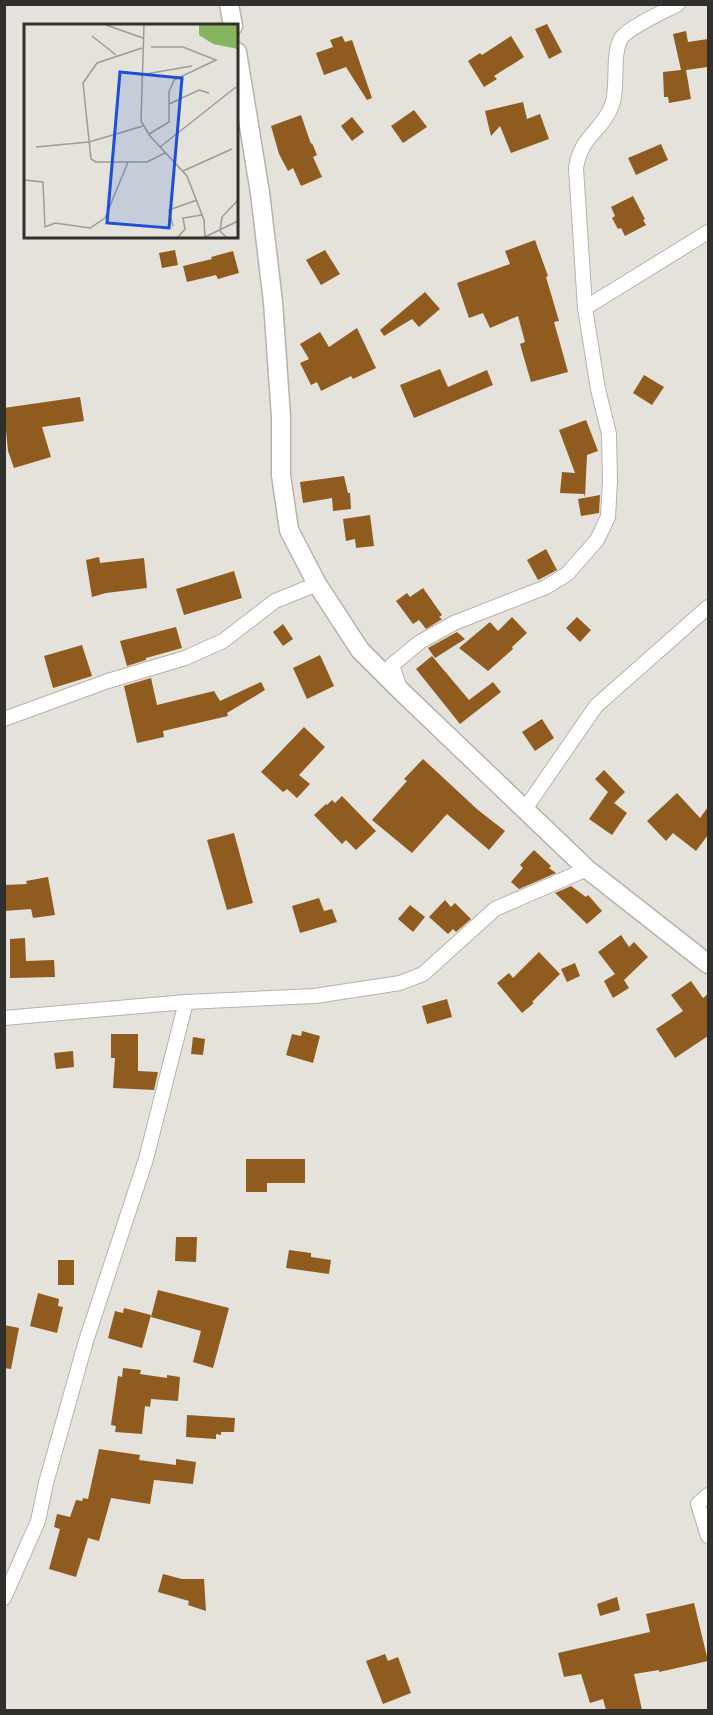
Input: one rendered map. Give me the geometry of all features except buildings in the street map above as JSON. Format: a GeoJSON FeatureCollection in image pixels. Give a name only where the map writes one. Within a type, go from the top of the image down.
{"type":"FeatureCollection","features":[{"type":"Feature","properties":{"kind":"street"},"geometry":{"type":"LineString","coordinates":[[229,4],[233,24]]}},
{"type":"Feature","properties":{"kind":"street"},"geometry":{"type":"LineString","coordinates":[[401,691],[392,665],[420,642],[454,623],[546,586],[567,574],[597,540],[608,518],[609,434],[598,388],[585,308],[576,168],[578,153],[604,120],[611,106],[616,90],[618,46],[623,36],[678,4]]}},
{"type":"Feature","properties":{"kind":"street"},"geometry":{"type":"LineString","coordinates":[[238,58],[260,193],[273,302],[281,417],[281,475],[289,530],[316,584],[360,650],[401,691],[587,869],[708,964]]}},
{"type":"Feature","properties":{"kind":"street"},"geometry":{"type":"LineString","coordinates":[[585,308],[708,232]]}},
{"type":"Feature","properties":{"kind":"street"},"geometry":{"type":"LineString","coordinates":[[4,719],[108,681],[185,658],[223,641],[275,601],[316,584]]}},
{"type":"Feature","properties":{"kind":"street"},"geometry":{"type":"LineString","coordinates":[[525,809],[596,706],[708,607]]}},
{"type":"Feature","properties":{"kind":"street"},"geometry":{"type":"LineString","coordinates":[[4,1018],[186,1002],[315,996],[400,983],[423,974],[495,909],[587,869]]}},
{"type":"Feature","properties":{"kind":"street"},"geometry":{"type":"LineString","coordinates":[[4,1598],[38,1521],[46,1483],[86,1341],[146,1159],[186,1002]]}},
{"type":"Feature","properties":{"kind":"street"},"geometry":{"type":"LineString","coordinates":[[708,1495],[698,1504],[708,1536]]}}]}
